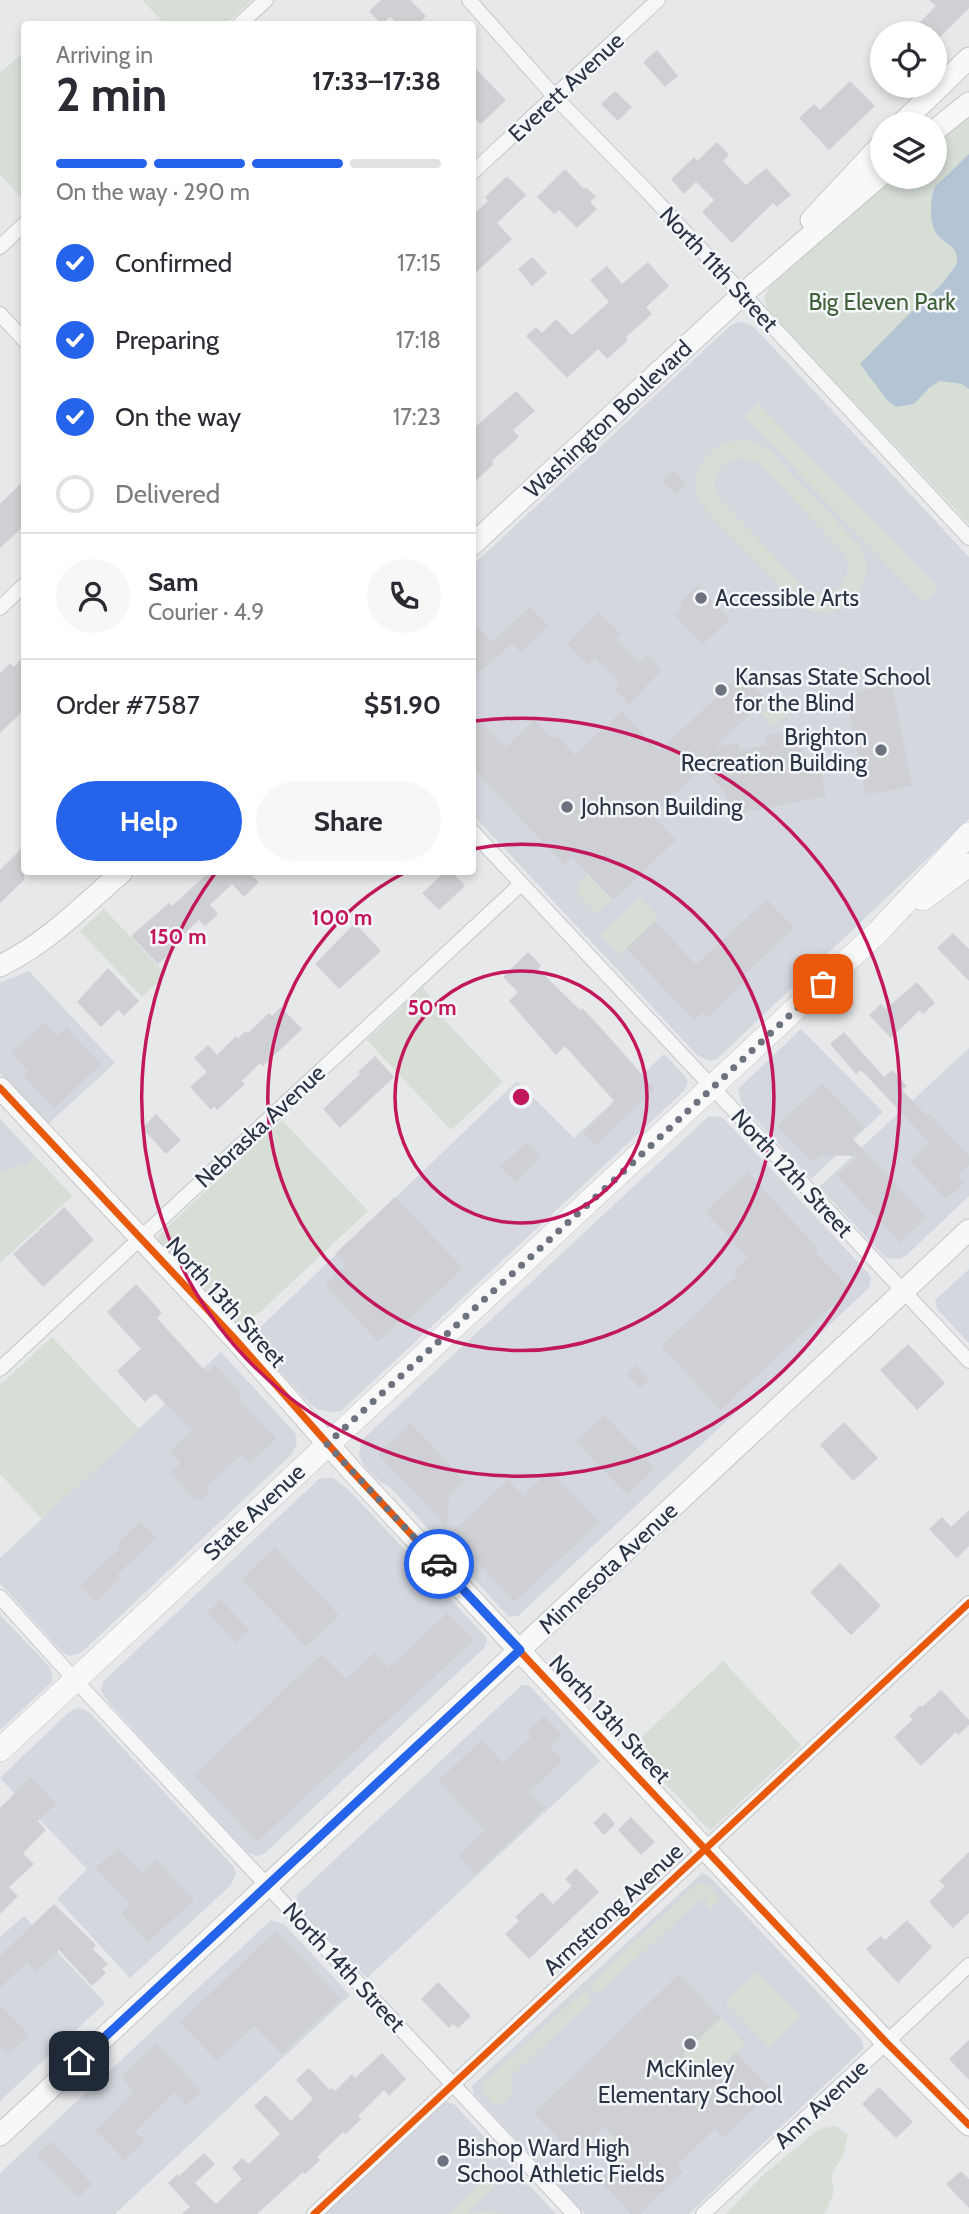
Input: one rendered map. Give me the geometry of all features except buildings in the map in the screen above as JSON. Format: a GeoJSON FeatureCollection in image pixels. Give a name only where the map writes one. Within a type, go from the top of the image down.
{"type":"FeatureCollection","features":[{"type":"Feature","properties":{"kind":"main road","name":"State Avenue"},"geometry":{"type":"LineString","coordinates":[[0,1750],[878,932],[969,834]]}},
{"type":"Feature","properties":{"kind":"main road","name":"State Avenue"},"geometry":{"type":"LineString","coordinates":[[878,932],[969,865]]}},
{"type":"Feature","properties":{"kind":"street"},"geometry":{"type":"LineString","coordinates":[[243,21],[267,0]]}},
{"type":"Feature","properties":{"kind":"street","name":"North 11th Street"},"geometry":{"type":"LineString","coordinates":[[469,0],[555,97],[743,294],[969,538]]}},
{"type":"Feature","properties":{"kind":"street","name":"Everett Avenue"},"geometry":{"type":"LineString","coordinates":[[476,169],[658,0]]}},
{"type":"Feature","properties":{"kind":"street"},"geometry":{"type":"LineString","coordinates":[[913,112],[969,58]]}},
{"type":"Feature","properties":{"kind":"street"},"geometry":{"type":"LineString","coordinates":[[947,121],[969,103]]}},
{"type":"Feature","properties":{"kind":"street","name":"Washington Boulevard"},"geometry":{"type":"LineString","coordinates":[[743,294],[870,157]]}},
{"type":"Feature","properties":{"kind":"street","name":"Washington Boulevard"},"geometry":{"type":"LineString","coordinates":[[476,541],[743,294],[870,184]]}},
{"type":"Feature","properties":{"kind":"street"},"geometry":{"type":"LineString","coordinates":[[0,247],[21,228]]}},
{"type":"Feature","properties":{"kind":"street"},"geometry":{"type":"LineString","coordinates":[[0,314],[21,337]]}},
{"type":"Feature","properties":{"kind":"street"},"geometry":{"type":"LineString","coordinates":[[0,608],[21,589]]}},
{"type":"Feature","properties":{"kind":"street","name":"North 12th Street"},"geometry":{"type":"LineString","coordinates":[[476,835],[969,1361]]}},
{"type":"Feature","properties":{"kind":"street"},"geometry":{"type":"LineString","coordinates":[[0,966],[25,954],[66,922],[118,875]]}},
{"type":"Feature","properties":{"kind":"street","name":"Nebraska Avenue"},"geometry":{"type":"LineString","coordinates":[[0,1369],[521,884]]}},
{"type":"Feature","properties":{"kind":"street","name":"North 13th Street"},"geometry":{"type":"LineString","coordinates":[[0,1088],[236,1340],[327,1444],[886,2042],[969,2125]]}},
{"type":"Feature","properties":{"kind":"street","name":"Minnesota Avenue"},"geometry":{"type":"LineString","coordinates":[[0,2135],[969,1230]]}},
{"type":"Feature","properties":{"kind":"street","name":"North 14th Street"},"geometry":{"type":"LineString","coordinates":[[0,1597],[574,2214]]}},
{"type":"Feature","properties":{"kind":"street","name":"Armstrong Avenue"},"geometry":{"type":"LineString","coordinates":[[314,2214],[969,1603]]}},
{"type":"Feature","properties":{"kind":"street","name":"Ann Avenue"},"geometry":{"type":"LineString","coordinates":[[703,2214],[969,1965]]}},
{"type":"Feature","properties":{"kind":"shaded area","name":"Kansas State School for the Blind"},"geometry":{"type":"Polygon","coordinates":[[[738,322],[755,328],[969,557],[969,819],[717,1059],[710,1061],[697,1055],[476,818],[476,562],[730,326],[738,322]]]}},
{"type":"Feature","properties":{"kind":"shaded area"},"geometry":{"type":"Polygon","coordinates":[[[29,971],[115,1063],[48,1124],[0,1073],[0,983],[29,971]]]}},
{"type":"Feature","properties":{"kind":"shaded area"},"geometry":{"type":"Polygon","coordinates":[[[801,1029],[883,1112],[811,1179],[742,1105],[738,1089],[801,1029]]]}},
{"type":"Feature","properties":{"kind":"shaded area"},"geometry":{"type":"Polygon","coordinates":[[[969,1048],[969,1196],[908,1254],[900,1259],[886,1258],[819,1187],[969,1048]]]}},
{"type":"Feature","properties":{"kind":"shaded area"},"geometry":{"type":"Polygon","coordinates":[[[664,1054],[685,1076],[688,1082],[685,1090],[341,1411],[329,1412],[310,1404],[249,1338],[517,1081],[574,1138],[664,1054]]]}},
{"type":"Feature","properties":{"kind":"shaded area"},"geometry":{"type":"Polygon","coordinates":[[[709,1116],[721,1117],[726,1121],[869,1274],[869,1288],[518,1616],[509,1617],[389,1486],[380,1482],[364,1466],[359,1455],[362,1440],[709,1116]]]}},
{"type":"Feature","properties":{"kind":"shaded area"},"geometry":{"type":"Polygon","coordinates":[[[0,1119],[35,1156],[26,1165],[0,1171],[0,1119]]]}},
{"type":"Feature","properties":{"kind":"shaded area"},"geometry":{"type":"Polygon","coordinates":[[[969,1269],[969,1343],[937,1309],[935,1300],[969,1269]]]}},
{"type":"Feature","properties":{"kind":"shaded area"},"geometry":{"type":"Polygon","coordinates":[[[221,1352],[295,1433],[297,1443],[292,1454],[81,1653],[69,1656],[62,1652],[0,1583],[0,1558],[221,1352]]]}},
{"type":"Feature","properties":{"kind":"shaded area"},"geometry":{"type":"Polygon","coordinates":[[[333,1478],[349,1490],[486,1637],[487,1642],[484,1648],[264,1854],[256,1856],[247,1852],[109,1703],[101,1691],[103,1682],[109,1676],[319,1479],[333,1478]]]}},
{"type":"Feature","properties":{"kind":"shaded area"},"geometry":{"type":"Polygon","coordinates":[[[0,1615],[49,1666],[52,1682],[0,1730],[0,1615]]]}},
{"type":"Feature","properties":{"kind":"shaded area"},"geometry":{"type":"Polygon","coordinates":[[[522,1685],[529,1685],[600,1761],[367,1978],[297,1906],[297,1895],[522,1685]]]}},
{"type":"Feature","properties":{"kind":"shaded area"},"geometry":{"type":"Polygon","coordinates":[[[81,1708],[91,1714],[234,1867],[236,1874],[230,1886],[130,1978],[57,1899],[87,1869],[0,1778],[67,1714],[81,1708]]]}},
{"type":"Feature","properties":{"kind":"shaded area","name":"McKinley Elementary School"},"geometry":{"type":"Polygon","coordinates":[[[702,1873],[709,1876],[861,2039],[864,2048],[689,2214],[585,2214],[474,2094],[472,2086],[702,1873]]]}},
{"type":"Feature","properties":{"kind":"shaded area"},"geometry":{"type":"Polygon","coordinates":[[[24,1916],[105,2003],[0,2101],[0,1937],[24,1916]]]}},
{"type":"Feature","properties":{"kind":"shaded area"},"geometry":{"type":"Polygon","coordinates":[[[271,1920],[285,1925],[350,1995],[115,2214],[0,2214],[0,2173],[271,1920]]]}},
{"type":"Feature","properties":{"kind":"shaded area","name":"Bishop Ward High School Athletic Fields"},"geometry":{"type":"Polygon","coordinates":[[[444,2101],[454,2104],[556,2214],[324,2214],[444,2101]]]}},
{"type":"Feature","properties":{"kind":"green space"},"geometry":{"type":"Polygon","coordinates":[[[142,0],[252,0],[229,21],[162,21],[142,0]]]}},
{"type":"Feature","properties":{"kind":"green space"},"geometry":{"type":"Polygon","coordinates":[[[21,55],[21,198],[0,174],[0,73],[21,55]]]}},
{"type":"Feature","properties":{"kind":"green space","name":"Big Eleven Park"},"geometry":{"type":"Polygon","coordinates":[[[969,114],[969,524],[769,311],[765,303],[766,294],[772,284],[876,189],[947,189],[947,132],[969,114]]]}},
{"type":"Feature","properties":{"kind":"green space"},"geometry":{"type":"Polygon","coordinates":[[[758,403],[938,588],[924,602],[744,417],[758,403]]]}},
{"type":"Feature","properties":{"kind":"green space"},"geometry":{"type":"Polygon","coordinates":[[[752,440],[770,451],[859,545],[865,560],[866,575],[854,600],[844,608],[831,612],[816,612],[801,606],[703,505],[696,485],[700,465],[714,450],[733,441],[752,440]],[[742,457],[724,465],[715,481],[716,495],[807,590],[825,594],[840,587],[847,573],[846,555],[756,462],[742,457]]]}},
{"type":"Feature","properties":{"kind":"green space"},"geometry":{"type":"Polygon","coordinates":[[[776,700],[789,714],[773,726],[762,713],[776,700]]]}},
{"type":"Feature","properties":{"kind":"green space"},"geometry":{"type":"Polygon","coordinates":[[[588,874],[612,899],[596,913],[577,893],[577,884],[588,874]]]}},
{"type":"Feature","properties":{"kind":"green space"},"geometry":{"type":"Polygon","coordinates":[[[640,898],[659,918],[620,955],[601,935],[640,898]]]}},
{"type":"Feature","properties":{"kind":"green space"},"geometry":{"type":"Polygon","coordinates":[[[104,909],[166,974],[142,997],[80,931],[104,909]]]}},
{"type":"Feature","properties":{"kind":"green space"},"geometry":{"type":"Polygon","coordinates":[[[423,987],[448,1024],[503,1082],[451,1130],[367,1040],[423,987]]]}},
{"type":"Feature","properties":{"kind":"green space"},"geometry":{"type":"Polygon","coordinates":[[[282,1120],[368,1211],[261,1311],[241,1325],[235,1324],[159,1244],[158,1238],[282,1120]]]}},
{"type":"Feature","properties":{"kind":"green space"},"geometry":{"type":"Polygon","coordinates":[[[35,1156],[72,1196],[0,1263],[0,1171],[26,1165],[35,1156]]]}},
{"type":"Feature","properties":{"kind":"green space"},"geometry":{"type":"Polygon","coordinates":[[[52,1337],[139,1429],[42,1519],[0,1474],[0,1385],[52,1337]]]}},
{"type":"Feature","properties":{"kind":"green space"},"geometry":{"type":"Polygon","coordinates":[[[723,1661],[801,1745],[710,1831],[631,1747],[723,1661]]]}},
{"type":"Feature","properties":{"kind":"green space"},"geometry":{"type":"Polygon","coordinates":[[[698,1883],[707,1885],[720,1899],[708,1909],[706,1899],[699,1900],[597,1995],[589,1985],[698,1883]]]}},
{"type":"Feature","properties":{"kind":"green space"},"geometry":{"type":"Polygon","coordinates":[[[758,1972],[801,2017],[769,2047],[726,2002],[758,1972]]]}},
{"type":"Feature","properties":{"kind":"green space"},"geometry":{"type":"Polygon","coordinates":[[[584,1990],[591,2001],[511,2076],[511,2093],[499,2106],[495,2106],[483,2093],[485,2082],[584,1990]]]}},
{"type":"Feature","properties":{"kind":"green space"},"geometry":{"type":"Polygon","coordinates":[[[721,2018],[745,2044],[707,2080],[683,2054],[721,2018]]]}},
{"type":"Feature","properties":{"kind":"green space"},"geometry":{"type":"Polygon","coordinates":[[[836,2126],[848,2134],[843,2156],[831,2175],[834,2191],[826,2212],[726,2214],[764,2174],[819,2129],[836,2126]]]}},
{"type":"Feature","properties":{"kind":"green space"},"geometry":{"type":"Polygon","coordinates":[[[609,2133],[629,2153],[619,2162],[600,2142],[609,2133]]]}},
{"type":"Feature","properties":{"kind":"green space"},"geometry":{"type":"Polygon","coordinates":[[[486,2178],[495,2187],[467,2213],[486,2211],[509,2214],[448,2214],[486,2178]]]}},
{"type":"Feature","properties":{"kind":"water"},"geometry":{"type":"Polygon","coordinates":[[[969,154],[969,389],[962,384],[940,381],[914,404],[896,407],[887,400],[860,364],[941,285],[957,264],[953,248],[936,233],[931,217],[933,192],[934,189],[947,189],[947,175],[969,154]]]}},
{"type":"Feature","properties":{"kind":"cycle path"},"geometry":{"type":"LineString","coordinates":[[0,1088],[236,1340],[351,1470],[616,1754],[886,2042],[969,2125]]}},
{"type":"Feature","properties":{"kind":"cycle path"},"geometry":{"type":"LineString","coordinates":[[314,2214],[969,1603]]}},
{"type":"Feature","properties":{"kind":"way so far"},"geometry":{"type":"LineString","coordinates":[[439,1564],[327,1444],[823,984]]}},
{"type":"Feature","properties":{"kind":"place","name":"Accessible Arts"},"geometry":{"type":"Point","coordinates":[701,598]}},
{"type":"Feature","properties":{"kind":"place","name":"Kansas State School for the Blind"},"geometry":{"type":"Point","coordinates":[721,690]}},
{"type":"Feature","properties":{"kind":"place","name":"Brighton Recreation Building"},"geometry":{"type":"Point","coordinates":[881,750]}},
{"type":"Feature","properties":{"kind":"place","name":"Johnson Building"},"geometry":{"type":"Point","coordinates":[567,807]}},
{"type":"Feature","properties":{"kind":"place","name":"McKinley Elementary School"},"geometry":{"type":"Point","coordinates":[690,2044]}},
{"type":"Feature","properties":{"kind":"place","name":"Bishop Ward High School Athletic Fields"},"geometry":{"type":"Point","coordinates":[443,2161]}},
{"type":"Feature","properties":{"kind":"route"},"geometry":{"type":"LineString","coordinates":[[79,2061],[520,1650],[439,1564]]}}]}
